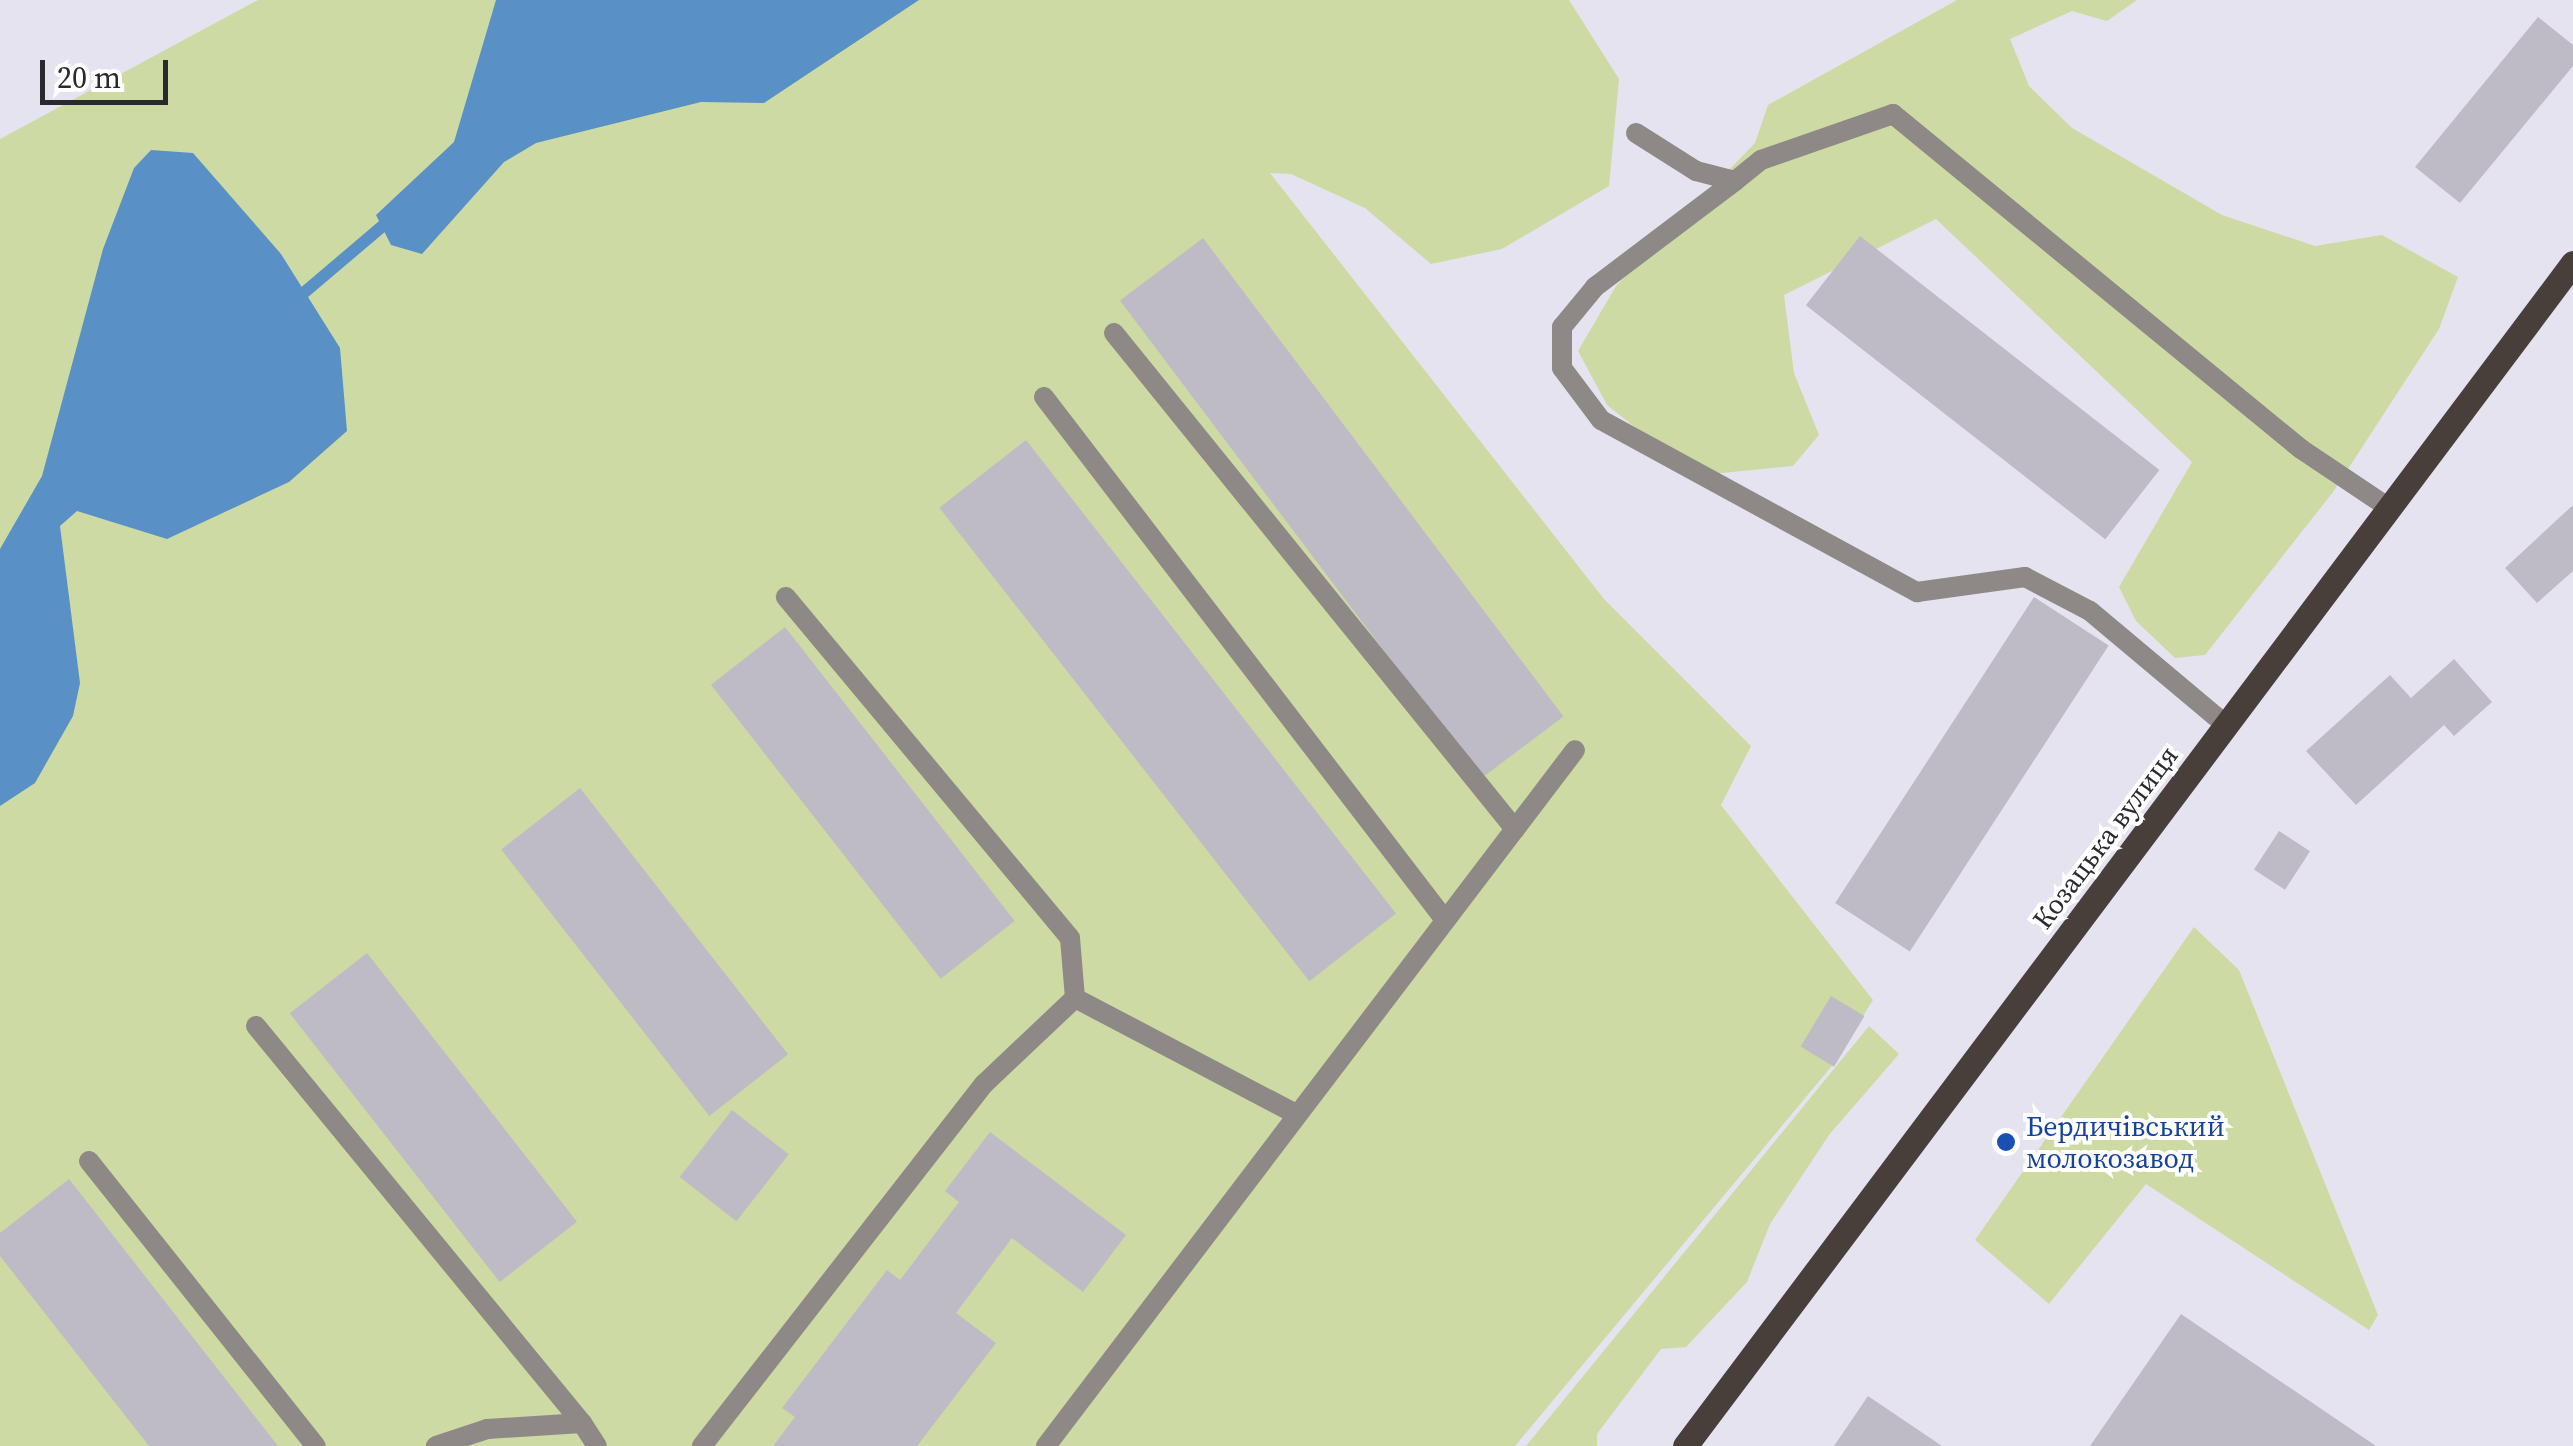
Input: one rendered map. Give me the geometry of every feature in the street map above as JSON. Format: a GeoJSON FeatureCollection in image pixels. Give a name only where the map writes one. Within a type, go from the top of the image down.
{"type":"FeatureCollection","features":[{"type":"Feature","properties":{"kind":"main road","name":"Козацька вулиця"},"geometry":{"type":"LineString","coordinates":[[1686,1446],[2573,263]]}},
{"type":"Feature","properties":{"kind":"lane"},"geometry":{"type":"LineString","coordinates":[[2226,725],[2090,611],[2025,577],[1917,592],[1602,420],[1562,368],[1562,327],[1595,287],[1761,160],[1893,114],[2302,450],[2389,508]]}},
{"type":"Feature","properties":{"kind":"lane"},"geometry":{"type":"LineString","coordinates":[[1636,132],[1696,172],[1735,181]]}},
{"type":"Feature","properties":{"kind":"lane"},"geometry":{"type":"LineString","coordinates":[[1114,333],[1515,829]]}},
{"type":"Feature","properties":{"kind":"lane"},"geometry":{"type":"LineString","coordinates":[[1044,397],[1445,920]]}},
{"type":"Feature","properties":{"kind":"lane"},"geometry":{"type":"LineString","coordinates":[[786,597],[1070,938],[1074,998]]}},
{"type":"Feature","properties":{"kind":"lane"},"geometry":{"type":"LineString","coordinates":[[1046,1446],[1575,750]]}},
{"type":"Feature","properties":{"kind":"lane"},"geometry":{"type":"LineString","coordinates":[[1074,998],[1296,1114]]}},
{"type":"Feature","properties":{"kind":"lane"},"geometry":{"type":"LineString","coordinates":[[702,1446],[984,1084],[1074,998]]}},
{"type":"Feature","properties":{"kind":"lane"},"geometry":{"type":"LineString","coordinates":[[256,1026],[597,1446]]}},
{"type":"Feature","properties":{"kind":"lane"},"geometry":{"type":"LineString","coordinates":[[89,1160],[316,1446]]}},
{"type":"Feature","properties":{"kind":"lane"},"geometry":{"type":"LineString","coordinates":[[436,1446],[487,1429],[582,1423]]}},
{"type":"Feature","properties":{"kind":"green space"},"geometry":{"type":"Polygon","coordinates":[[[258,0],[1569,0],[1619,79],[1609,186],[1502,249],[1431,264],[1365,208],[1291,174],[1270,173],[1604,599],[1751,746],[1721,805],[1873,1000],[1831,1067],[1515,1446],[0,1446],[0,139],[258,0]]]}},
{"type":"Feature","properties":{"kind":"green space"},"geometry":{"type":"Polygon","coordinates":[[[1957,0],[2137,0],[2107,21],[2072,11],[2010,39],[2029,86],[2072,128],[2222,215],[2315,246],[2382,235],[2458,277],[2439,329],[2333,492],[2205,655],[2175,658],[2136,621],[2119,587],[2192,462],[1936,219],[1784,295],[1794,373],[1819,435],[1793,466],[1712,474],[1665,451],[1607,405],[1578,351],[1616,286],[1755,143],[1768,105],[1957,0]]]}},
{"type":"Feature","properties":{"kind":"green space"},"geometry":{"type":"Polygon","coordinates":[[[2194,927],[2239,970],[2378,1315],[2369,1330],[2146,1184],[2049,1304],[1975,1240],[2194,927]]]}},
{"type":"Feature","properties":{"kind":"green space"},"geometry":{"type":"Polygon","coordinates":[[[1869,1026],[1899,1054],[1829,1135],[1770,1224],[1747,1282],[1686,1347],[1661,1349],[1597,1434],[1597,1446],[1526,1446],[1869,1026]]]}},
{"type":"Feature","properties":{"kind":"water"},"geometry":{"type":"Polygon","coordinates":[[[496,0],[919,0],[764,103],[701,102],[536,143],[504,162],[422,254],[391,245],[376,215],[454,142],[496,0]]]}},
{"type":"Feature","properties":{"kind":"water"},"geometry":{"type":"Polygon","coordinates":[[[151,150],[193,153],[281,254],[340,348],[347,431],[289,482],[167,539],[77,511],[60,526],[80,683],[73,716],[35,783],[0,806],[0,549],[42,476],[103,249],[134,168],[151,150]]]}},
{"type":"Feature","properties":{"kind":"building"},"geometry":{"type":"Polygon","coordinates":[[[2538,17],[2573,45],[2573,66],[2460,203],[2415,167],[2538,17]]]}},
{"type":"Feature","properties":{"kind":"building"},"geometry":{"type":"Polygon","coordinates":[[[1860,236],[2159,470],[2105,539],[1806,305],[1860,236]]]}},
{"type":"Feature","properties":{"kind":"building"},"geometry":{"type":"Polygon","coordinates":[[[1203,238],[1563,716],[1480,779],[1120,301],[1203,238]]]}},
{"type":"Feature","properties":{"kind":"building"},"geometry":{"type":"Polygon","coordinates":[[[1026,440],[1396,914],[1309,981],[939,508],[1026,440]]]}},
{"type":"Feature","properties":{"kind":"building"},"geometry":{"type":"Polygon","coordinates":[[[2573,505],[2573,571],[2537,603],[2505,568],[2573,505]]]}},
{"type":"Feature","properties":{"kind":"building"},"geometry":{"type":"Polygon","coordinates":[[[2034,597],[2109,645],[1910,952],[1835,903],[2034,597]]]}},
{"type":"Feature","properties":{"kind":"building"},"geometry":{"type":"Polygon","coordinates":[[[785,627],[1015,921],[941,979],[711,685],[785,627]]]}},
{"type":"Feature","properties":{"kind":"building"},"geometry":{"type":"Polygon","coordinates":[[[2454,659],[2492,702],[2454,736],[2444,725],[2356,805],[2306,751],[2390,675],[2411,698],[2454,659]]]}},
{"type":"Feature","properties":{"kind":"building"},"geometry":{"type":"Polygon","coordinates":[[[580,788],[788,1054],[709,1116],[501,850],[580,788]]]}},
{"type":"Feature","properties":{"kind":"building"},"geometry":{"type":"Polygon","coordinates":[[[2279,831],[2310,851],[2285,890],[2254,870],[2279,831]]]}},
{"type":"Feature","properties":{"kind":"building"},"geometry":{"type":"Polygon","coordinates":[[[367,953],[577,1222],[500,1282],[290,1013],[367,953]]]}},
{"type":"Feature","properties":{"kind":"building"},"geometry":{"type":"Polygon","coordinates":[[[1831,996],[1864,1016],[1834,1067],[1801,1047],[1831,996]]]}},
{"type":"Feature","properties":{"kind":"building"},"geometry":{"type":"Polygon","coordinates":[[[732,1110],[789,1154],[736,1221],[680,1177],[732,1110]]]}},
{"type":"Feature","properties":{"kind":"building"},"geometry":{"type":"Polygon","coordinates":[[[990,1132],[1126,1235],[1083,1292],[1012,1238],[956,1313],[996,1343],[917,1446],[773,1446],[795,1417],[782,1408],[887,1270],[900,1280],[959,1202],[945,1191],[990,1132]]]}},
{"type":"Feature","properties":{"kind":"building"},"geometry":{"type":"Polygon","coordinates":[[[69,1179],[278,1446],[149,1446],[0,1256],[0,1233],[69,1179]]]}},
{"type":"Feature","properties":{"kind":"building"},"geometry":{"type":"Polygon","coordinates":[[[2181,1314],[2376,1446],[2090,1446],[2181,1314]]]}},
{"type":"Feature","properties":{"kind":"building"},"geometry":{"type":"Polygon","coordinates":[[[1868,1396],[1942,1446],[1834,1446],[1868,1396]]]}},
{"type":"Feature","properties":{"kind":"waterway"},"geometry":{"type":"LineString","coordinates":[[293,302],[392,218]]}},
{"type":"Feature","properties":{"kind":"place","name":"Бердичівський молокозавод"},"geometry":{"type":"Point","coordinates":[2006,1142]}}]}
